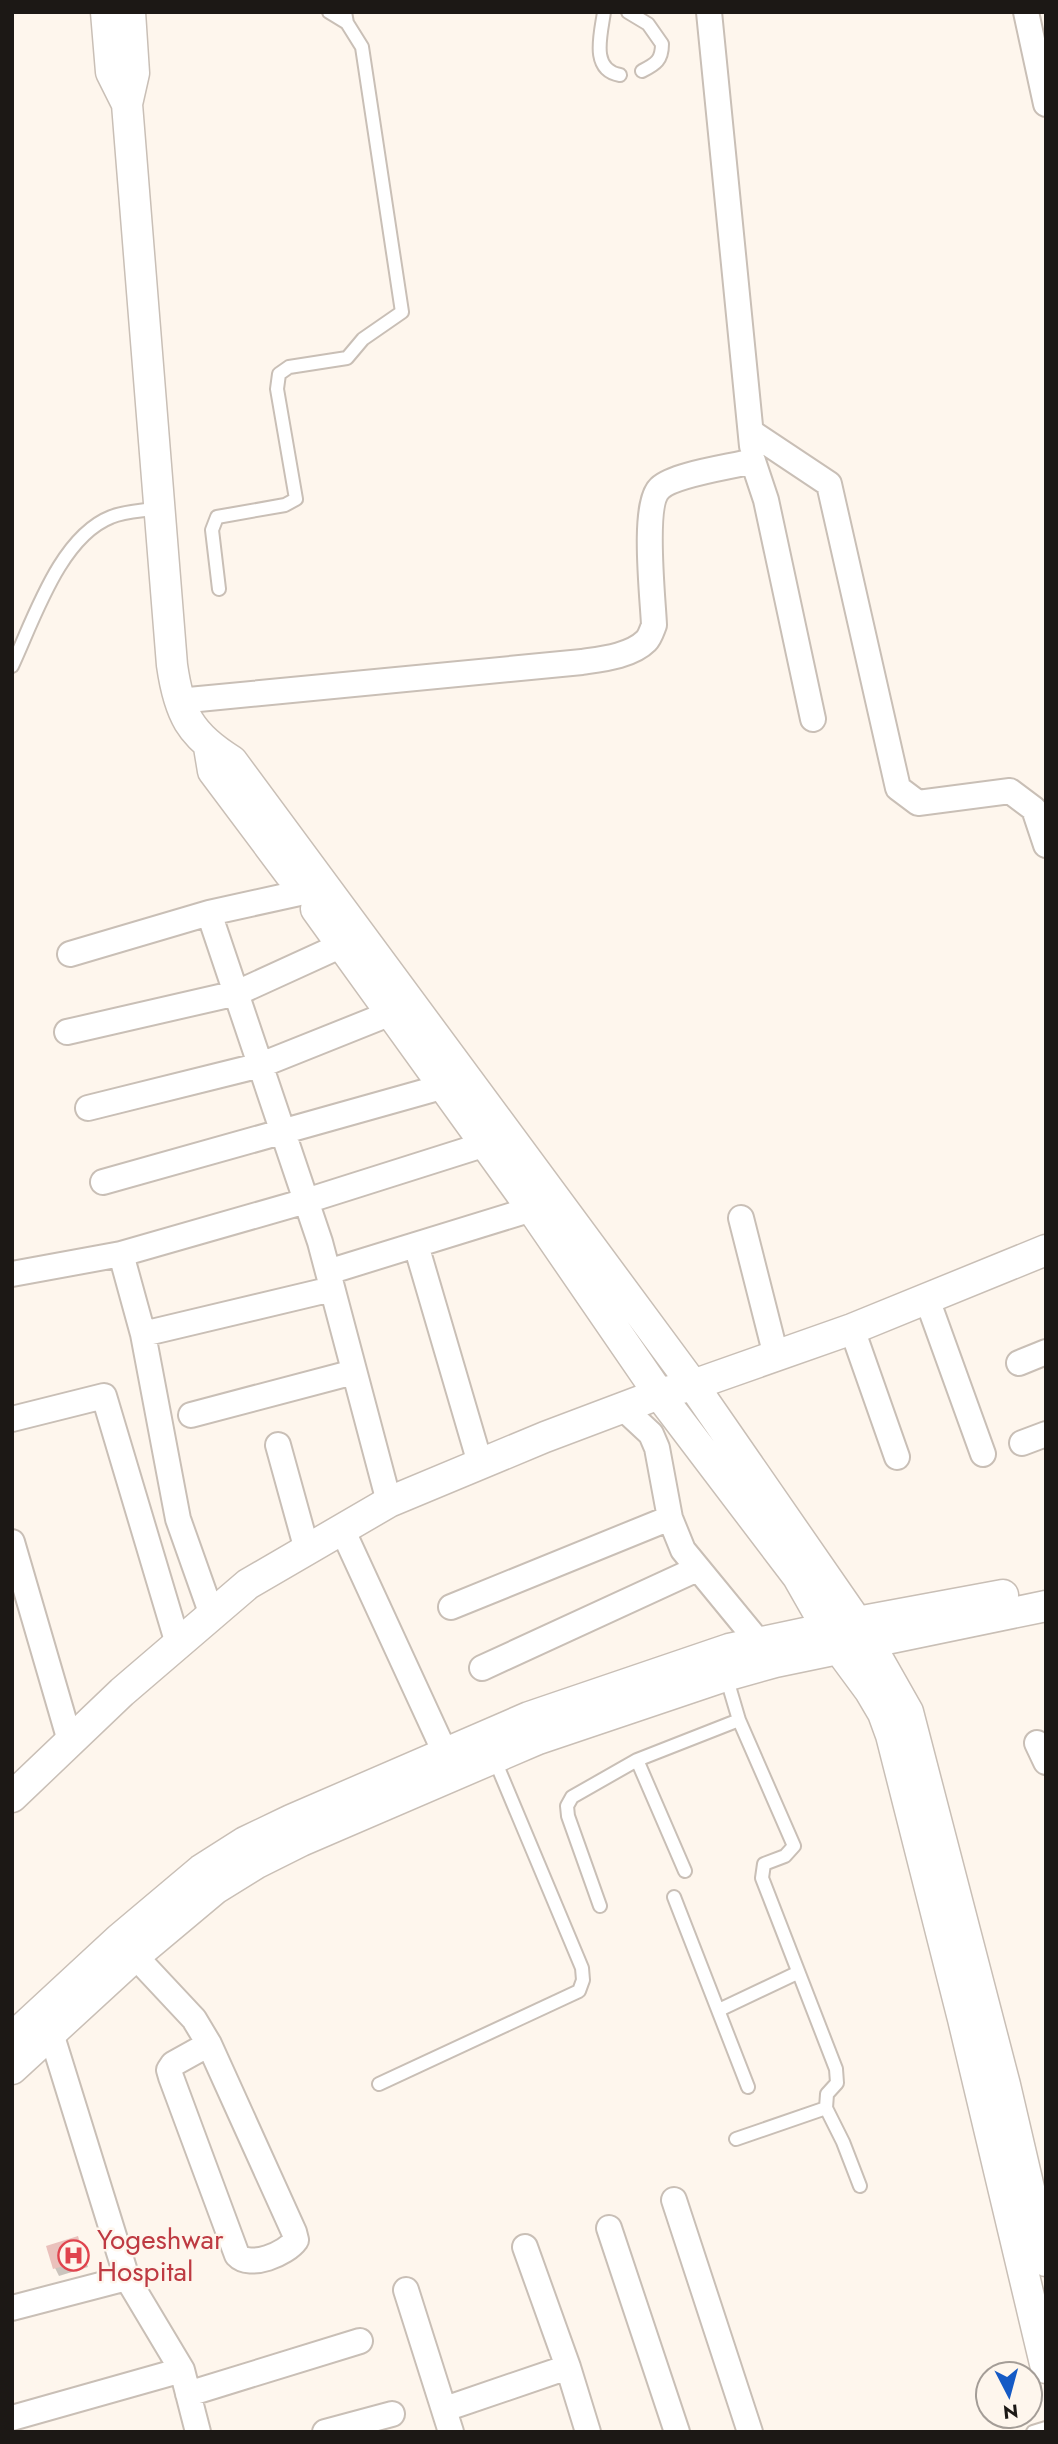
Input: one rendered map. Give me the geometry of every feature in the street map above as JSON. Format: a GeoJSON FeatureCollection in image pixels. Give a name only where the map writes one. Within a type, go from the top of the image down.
{"type":"FeatureCollection","features":[{"type":"Feature","properties":{"kind":"street"},"geometry":{"type":"LineString","coordinates":[[106,12],[111,72],[127,104]]}},
{"type":"Feature","properties":{"kind":"street"},"geometry":{"type":"LineString","coordinates":[[130,12],[134,73],[127,104],[172,665],[178,701],[185,717],[209,747],[232,761],[693,1385],[848,1636],[891,1735],[1046,2368]]}},
{"type":"Feature","properties":{"kind":"street"},"geometry":{"type":"LineString","coordinates":[[709,12],[753,461],[766,500],[813,719]]}},
{"type":"Feature","properties":{"kind":"street"},"geometry":{"type":"LineString","coordinates":[[1026,12],[1046,104]]}},
{"type":"Feature","properties":{"kind":"street"},"geometry":{"type":"LineString","coordinates":[[751,432],[829,484],[898,788],[918,803],[1010,791],[1034,809],[1046,845]]}},
{"type":"Feature","properties":{"kind":"street"},"geometry":{"type":"LineString","coordinates":[[178,701],[582,662],[632,650],[648,640],[654,625],[649,517],[654,496],[660,487],[678,478],[753,461]]}},
{"type":"Feature","properties":{"kind":"street"},"geometry":{"type":"LineString","coordinates":[[209,747],[213,771],[445,1086],[659,1394],[798,1577],[908,1712],[1005,2085],[1046,2261]]}},
{"type":"Feature","properties":{"kind":"street"},"geometry":{"type":"LineString","coordinates":[[70,954],[209,913],[304,892]]}},
{"type":"Feature","properties":{"kind":"street"},"geometry":{"type":"LineString","coordinates":[[209,913],[306,1201],[330,1280],[388,1502]]}},
{"type":"Feature","properties":{"kind":"street"},"geometry":{"type":"LineString","coordinates":[[67,1032],[237,993],[342,945]]}},
{"type":"Feature","properties":{"kind":"street"},"geometry":{"type":"LineString","coordinates":[[88,1108],[261,1065],[391,1013]]}},
{"type":"Feature","properties":{"kind":"street"},"geometry":{"type":"LineString","coordinates":[[103,1182],[445,1086]]}},
{"type":"Feature","properties":{"kind":"street"},"geometry":{"type":"LineString","coordinates":[[12,1275],[121,1254],[306,1201],[486,1144]]}},
{"type":"Feature","properties":{"kind":"street"},"geometry":{"type":"LineString","coordinates":[[143,1334],[330,1280],[416,1245],[532,1209]]}},
{"type":"Feature","properties":{"kind":"street"},"geometry":{"type":"LineString","coordinates":[[741,1218],[776,1356]]}},
{"type":"Feature","properties":{"kind":"street"},"geometry":{"type":"LineString","coordinates":[[416,1245],[480,1463]]}},
{"type":"Feature","properties":{"kind":"street"},"geometry":{"type":"LineString","coordinates":[[12,1797],[122,1692],[248,1584],[388,1502],[480,1463],[659,1394],[693,1385],[852,1329],[1046,1250]]}},
{"type":"Feature","properties":{"kind":"street"},"geometry":{"type":"LineString","coordinates":[[121,1254],[143,1334],[178,1520],[212,1615]]}},
{"type":"Feature","properties":{"kind":"street"},"geometry":{"type":"LineString","coordinates":[[928,1298],[983,1454]]}},
{"type":"Feature","properties":{"kind":"street"},"geometry":{"type":"LineString","coordinates":[[852,1329],[897,1457]]}},
{"type":"Feature","properties":{"kind":"street"},"geometry":{"type":"LineString","coordinates":[[1019,1363],[1046,1352]]}},
{"type":"Feature","properties":{"kind":"street"},"geometry":{"type":"LineString","coordinates":[[191,1415],[354,1373]]}},
{"type":"Feature","properties":{"kind":"street"},"geometry":{"type":"LineString","coordinates":[[12,1419],[104,1396],[178,1644]]}},
{"type":"Feature","properties":{"kind":"street"},"geometry":{"type":"LineString","coordinates":[[623,1408],[650,1434],[657,1448],[676,1536],[697,1569],[767,1652]]}},
{"type":"Feature","properties":{"kind":"street"},"geometry":{"type":"LineString","coordinates":[[1022,1443],[1046,1434]]}},
{"type":"Feature","properties":{"kind":"street"},"geometry":{"type":"LineString","coordinates":[[278,1446],[307,1550]]}},
{"type":"Feature","properties":{"kind":"street"},"geometry":{"type":"LineString","coordinates":[[451,1607],[670,1518]]}},
{"type":"Feature","properties":{"kind":"street"},"geometry":{"type":"LineString","coordinates":[[342,1529],[450,1763]]}},
{"type":"Feature","properties":{"kind":"street"},"geometry":{"type":"LineString","coordinates":[[12,1542],[70,1741]]}},
{"type":"Feature","properties":{"kind":"street"},"geometry":{"type":"LineString","coordinates":[[482,1668],[697,1569]]}},
{"type":"Feature","properties":{"kind":"street"},"geometry":{"type":"LineString","coordinates":[[848,1636],[1046,1587]]}},
{"type":"Feature","properties":{"kind":"street"},"geometry":{"type":"LineString","coordinates":[[12,2038],[48,2022],[135,1956],[215,1889],[257,1863],[450,1763],[529,1717],[729,1649],[767,1652],[848,1636],[1046,1606]]}},
{"type":"Feature","properties":{"kind":"street"},"geometry":{"type":"LineString","coordinates":[[12,2069],[119,1939],[201,1870],[245,1842],[291,1820],[450,1763],[494,1758],[538,1739],[726,1676],[767,1652]]}},
{"type":"Feature","properties":{"kind":"street"},"geometry":{"type":"LineString","coordinates":[[135,1956],[194,2019],[209,2044],[296,2240],[285,2251],[250,2262],[237,2255],[170,2077],[169,2070],[173,2064],[209,2044]]}},
{"type":"Feature","properties":{"kind":"street"},"geometry":{"type":"LineString","coordinates":[[48,2022],[127,2277],[182,2370],[198,2432]]}},
{"type":"Feature","properties":{"kind":"street"},"geometry":{"type":"LineString","coordinates":[[674,2200],[750,2432]]}},
{"type":"Feature","properties":{"kind":"street"},"geometry":{"type":"LineString","coordinates":[[608,2228],[677,2432]]}},
{"type":"Feature","properties":{"kind":"street"},"geometry":{"type":"LineString","coordinates":[[525,2247],[588,2432]]}},
{"type":"Feature","properties":{"kind":"street"},"geometry":{"type":"LineString","coordinates":[[12,2308],[127,2277]]}},
{"type":"Feature","properties":{"kind":"street"},"geometry":{"type":"LineString","coordinates":[[406,2290],[448,2421],[568,2367]]}},
{"type":"Feature","properties":{"kind":"street"},"geometry":{"type":"LineString","coordinates":[[188,2394],[360,2341]]}},
{"type":"Feature","properties":{"kind":"street"},"geometry":{"type":"LineString","coordinates":[[12,2418],[182,2370]]}},
{"type":"Feature","properties":{"kind":"street"},"geometry":{"type":"LineString","coordinates":[[325,2432],[392,2414]]}},
{"type":"Feature","properties":{"kind":"lane"},"geometry":{"type":"LineString","coordinates":[[219,589],[212,530],[217,517],[285,505],[296,499],[277,389],[279,374],[289,367],[347,358],[363,339],[402,312],[362,47],[346,18],[329,12]]}},
{"type":"Feature","properties":{"kind":"lane"},"geometry":{"type":"LineString","coordinates":[[604,12],[600,55],[606,69],[611,74],[620,75]]}},
{"type":"Feature","properties":{"kind":"lane"},"geometry":{"type":"LineString","coordinates":[[628,12],[648,24],[662,44],[660,59],[642,71]]}},
{"type":"Feature","properties":{"kind":"lane"},"geometry":{"type":"LineString","coordinates":[[12,666],[64,556],[88,531],[112,516],[159,508]]}},
{"type":"Feature","properties":{"kind":"lane"},"geometry":{"type":"LineString","coordinates":[[726,1676],[739,1720],[794,1846],[792,1852],[764,1864],[762,1878],[836,2069],[838,2082],[827,2094],[826,2108],[860,2186]]}},
{"type":"Feature","properties":{"kind":"lane"},"geometry":{"type":"LineString","coordinates":[[600,1906],[568,1816],[567,1806],[572,1797],[637,1760],[739,1720]]}},
{"type":"Feature","properties":{"kind":"lane"},"geometry":{"type":"LineString","coordinates":[[379,2084],[579,1991],[583,1980],[582,1968],[494,1758]]}},
{"type":"Feature","properties":{"kind":"lane"},"geometry":{"type":"LineString","coordinates":[[637,1760],[685,1871]]}},
{"type":"Feature","properties":{"kind":"lane"},"geometry":{"type":"LineString","coordinates":[[674,1896],[748,2087]]}},
{"type":"Feature","properties":{"kind":"lane"},"geometry":{"type":"LineString","coordinates":[[719,2010],[797,1973]]}},
{"type":"Feature","properties":{"kind":"lane"},"geometry":{"type":"LineString","coordinates":[[736,2139],[826,2108]]}},
{"type":"Feature","properties":{"kind":"lane"},"geometry":{"type":"LineString","coordinates":[[1033,2432],[1046,2428]]}},
{"type":"Feature","properties":{"kind":"building"},"geometry":{"type":"Polygon","coordinates":[[[78,2236],[85,2260],[53,2269],[46,2246],[78,2236]]]}},
{"type":"Feature","properties":{"kind":"place","name":"Yogeshwar Hospital"},"geometry":{"type":"Point","coordinates":[74,2255]}}]}
